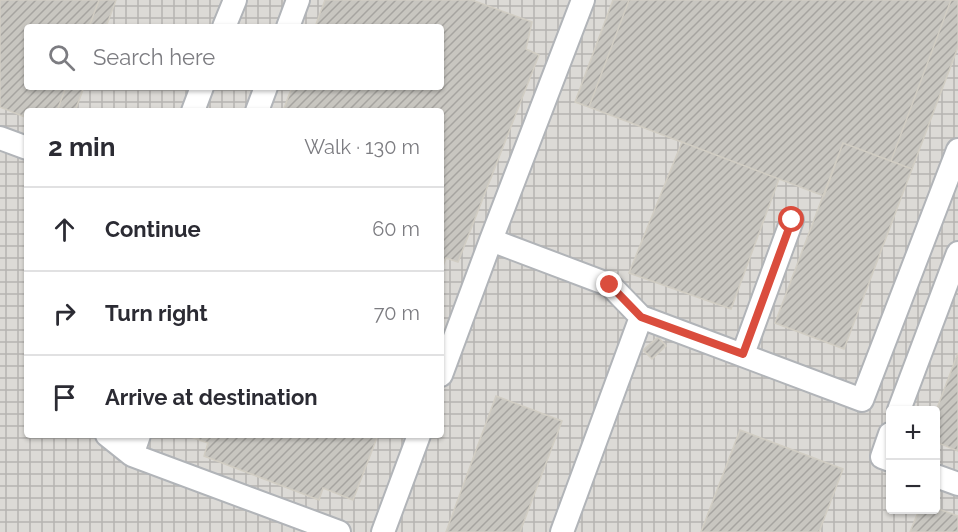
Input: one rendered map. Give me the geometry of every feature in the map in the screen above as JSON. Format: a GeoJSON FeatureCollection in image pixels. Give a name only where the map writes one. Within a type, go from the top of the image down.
{"type":"FeatureCollection","features":[{"type":"Feature","properties":{"kind":"lane"},"geometry":{"type":"LineString","coordinates":[[225,24],[235,0]]}},
{"type":"Feature","properties":{"kind":"lane"},"geometry":{"type":"LineString","coordinates":[[289,24],[298,0]]}},
{"type":"Feature","properties":{"kind":"lane"},"geometry":{"type":"LineString","coordinates":[[444,367],[583,0]]}},
{"type":"Feature","properties":{"kind":"lane"},"geometry":{"type":"LineString","coordinates":[[193,108],[201,90]]}},
{"type":"Feature","properties":{"kind":"lane"},"geometry":{"type":"LineString","coordinates":[[258,108],[265,90]]}},
{"type":"Feature","properties":{"kind":"lane"},"geometry":{"type":"LineString","coordinates":[[0,138],[24,147]]}},
{"type":"Feature","properties":{"kind":"lane"},"geometry":{"type":"LineString","coordinates":[[491,240],[610,285],[641,317],[862,400],[958,150]]}},
{"type":"Feature","properties":{"kind":"lane"},"geometry":{"type":"LineString","coordinates":[[743,354],[792,220]]}},
{"type":"Feature","properties":{"kind":"lane"},"geometry":{"type":"LineString","coordinates":[[901,406],[958,253]]}},
{"type":"Feature","properties":{"kind":"lane"},"geometry":{"type":"LineString","coordinates":[[562,532],[641,317]]}},
{"type":"Feature","properties":{"kind":"lane"},"geometry":{"type":"LineString","coordinates":[[116,438],[339,532]]}},
{"type":"Feature","properties":{"kind":"lane"},"geometry":{"type":"LineString","coordinates":[[383,532],[418,438]]}},
{"type":"Feature","properties":{"kind":"lane"},"geometry":{"type":"LineString","coordinates":[[940,477],[958,484]]}},
{"type":"Feature","properties":{"kind":"shaded area"},"geometry":{"type":"Polygon","coordinates":[[[0,0],[958,0],[958,532],[0,532],[0,0]]]}},
{"type":"Feature","properties":{"kind":"building"},"geometry":{"type":"Polygon","coordinates":[[[0,0],[99,0],[90,24],[24,24],[24,90],[65,90],[58,108],[24,108],[24,117],[0,107],[0,0]]]}},
{"type":"Feature","properties":{"kind":"building"},"geometry":{"type":"Polygon","coordinates":[[[99,0],[116,0],[107,24],[90,24],[99,0]]]}},
{"type":"Feature","properties":{"kind":"building"},"geometry":{"type":"Polygon","coordinates":[[[325,0],[472,0],[532,22],[526,49],[539,55],[458,262],[446,258],[444,264],[444,108],[284,108],[291,90],[444,90],[444,24],[316,24],[325,0]]]}},
{"type":"Feature","properties":{"kind":"building"},"geometry":{"type":"Polygon","coordinates":[[[613,0],[629,0],[589,107],[575,102],[613,0]]]}},
{"type":"Feature","properties":{"kind":"building"},"geometry":{"type":"Polygon","coordinates":[[[629,0],[951,0],[891,161],[843,143],[824,196],[589,107],[629,0]]]}},
{"type":"Feature","properties":{"kind":"building"},"geometry":{"type":"Polygon","coordinates":[[[951,0],[958,0],[958,47],[912,169],[891,161],[951,0]]]}},
{"type":"Feature","properties":{"kind":"building"},"geometry":{"type":"Polygon","coordinates":[[[65,90],[83,90],[76,108],[58,108],[65,90]]]}},
{"type":"Feature","properties":{"kind":"building"},"geometry":{"type":"Polygon","coordinates":[[[682,142],[779,179],[731,309],[629,273],[682,142]]]}},
{"type":"Feature","properties":{"kind":"building"},"geometry":{"type":"Polygon","coordinates":[[[843,143],[912,169],[844,349],[775,323],[843,143]]]}},
{"type":"Feature","properties":{"kind":"building"},"geometry":{"type":"Polygon","coordinates":[[[658,337],[666,346],[652,359],[643,350],[658,337]]]}},
{"type":"Feature","properties":{"kind":"building"},"geometry":{"type":"Polygon","coordinates":[[[958,353],[958,451],[940,444],[940,406],[938,406],[958,353]]]}},
{"type":"Feature","properties":{"kind":"building"},"geometry":{"type":"Polygon","coordinates":[[[496,396],[562,421],[520,532],[446,532],[496,396]]]}},
{"type":"Feature","properties":{"kind":"building"},"geometry":{"type":"Polygon","coordinates":[[[740,430],[843,469],[819,532],[701,532],[740,430]]]}},
{"type":"Feature","properties":{"kind":"building"},"geometry":{"type":"Polygon","coordinates":[[[194,438],[377,438],[353,500],[323,488],[319,500],[204,456],[208,443],[194,438]]]}},
{"type":"Feature","properties":{"kind":"building"},"geometry":{"type":"Polygon","coordinates":[[[940,509],[958,516],[958,532],[910,532],[917,514],[940,514],[940,509]]]}},
{"type":"Feature","properties":{"kind":"route"},"geometry":{"type":"LineString","coordinates":[[610,285],[641,317],[743,354],[792,220]]}}]}
